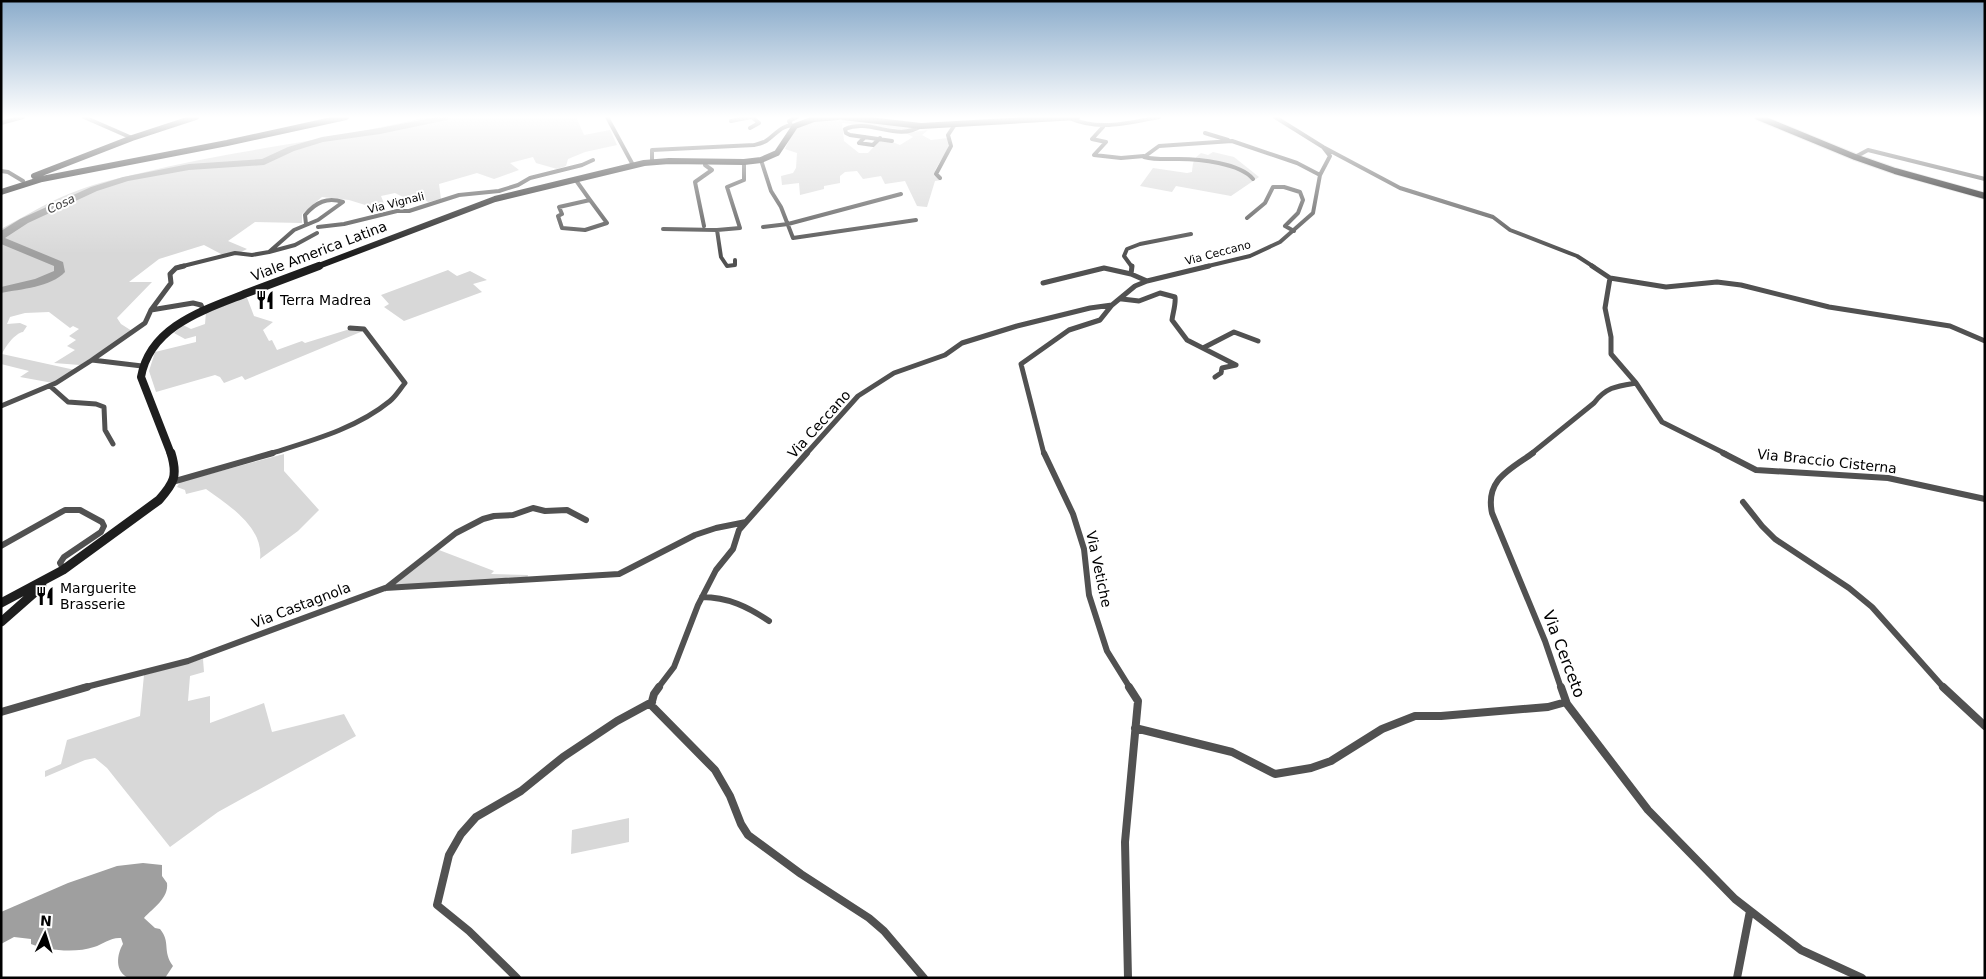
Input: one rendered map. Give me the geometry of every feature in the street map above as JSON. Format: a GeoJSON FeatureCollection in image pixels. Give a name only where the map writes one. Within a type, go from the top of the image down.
{"type":"FeatureCollection","features":[{"type":"Feature","properties":{"kind":"main road"},"geometry":{"type":"LineString","coordinates":[[1,192],[44,177],[76,163]]}},
{"type":"Feature","properties":{"kind":"main road"},"geometry":{"type":"LineString","coordinates":[[1,188],[22,181],[121,163]]}},
{"type":"Feature","properties":{"kind":"main road","name":"Viale America Latina"},"geometry":{"type":"LineString","coordinates":[[142,366],[150,350],[165,333],[203,310],[501,194],[526,191],[648,163]]}},
{"type":"Feature","properties":{"kind":"main road"},"geometry":{"type":"LineString","coordinates":[[1871,163],[1985,196]]}},
{"type":"Feature","properties":{"kind":"main road"},"geometry":{"type":"LineString","coordinates":[[3,602],[32,588],[63,568],[159,500],[170,488],[176,472],[171,452],[141,377],[142,366]]}},
{"type":"Feature","properties":{"kind":"main road"},"geometry":{"type":"LineString","coordinates":[[1,622],[63,568]]}},
{"type":"Feature","properties":{"kind":"main road"},"geometry":{"type":"LineString","coordinates":[[3,602],[15,604],[12,612]]}},
{"type":"Feature","properties":{"kind":"street","name":"Via Vignali"},"geometry":{"type":"LineString","coordinates":[[318,227],[344,224],[396,211],[408,211],[458,195],[501,194],[530,178],[587,163]]}},
{"type":"Feature","properties":{"kind":"street"},"geometry":{"type":"LineString","coordinates":[[704,226],[695,182],[712,170],[705,165],[705,163]]}},
{"type":"Feature","properties":{"kind":"street"},"geometry":{"type":"LineString","coordinates":[[663,229],[717,230],[740,228],[727,187],[744,180],[744,163]]}},
{"type":"Feature","properties":{"kind":"street"},"geometry":{"type":"LineString","coordinates":[[762,163],[771,191],[781,207],[793,238],[916,220]]}},
{"type":"Feature","properties":{"kind":"street"},"geometry":{"type":"LineString","coordinates":[[940,163],[936,174],[940,178]]}},
{"type":"Feature","properties":{"kind":"street"},"geometry":{"type":"LineString","coordinates":[[1206,163],[1246,171],[1253,178]]}},
{"type":"Feature","properties":{"kind":"street"},"geometry":{"type":"LineString","coordinates":[[1296,163],[1320,175]]}},
{"type":"Feature","properties":{"kind":"street","name":"Via Ceccano"},"geometry":{"type":"LineString","coordinates":[[1135,286],[1147,281],[1250,256],[1280,242],[1313,213],[1320,175],[1329,163]]}},
{"type":"Feature","properties":{"kind":"street"},"geometry":{"type":"LineString","coordinates":[[1352,163],[1400,188],[1493,217],[1510,230],[1577,256],[1610,278],[1666,287],[1717,282],[1740,285],[1829,307],[1950,326],[1985,341]]}},
{"type":"Feature","properties":{"kind":"street"},"geometry":{"type":"LineString","coordinates":[[1919,163],[1985,179]]}},
{"type":"Feature","properties":{"kind":"street"},"geometry":{"type":"LineString","coordinates":[[1,171],[8,172],[22,181]]}},
{"type":"Feature","properties":{"kind":"street"},"geometry":{"type":"LineString","coordinates":[[546,174],[556,184]]}},
{"type":"Feature","properties":{"kind":"street"},"geometry":{"type":"LineString","coordinates":[[575,179],[591,200],[607,223],[586,230],[562,228],[558,216],[562,214],[559,207],[591,200]]}},
{"type":"Feature","properties":{"kind":"street"},"geometry":{"type":"LineString","coordinates":[[522,183],[526,191]]}},
{"type":"Feature","properties":{"kind":"street"},"geometry":{"type":"LineString","coordinates":[[1247,218],[1265,203],[1273,187],[1290,188],[1300,192],[1303,200],[1298,213],[1285,226],[1294,231]]}},
{"type":"Feature","properties":{"kind":"street"},"geometry":{"type":"LineString","coordinates":[[763,227],[788,224],[901,194]]}},
{"type":"Feature","properties":{"kind":"street"},"geometry":{"type":"LineString","coordinates":[[269,252],[286,236],[306,224],[318,220],[343,202],[333,200],[319,201],[305,215],[306,224]]}},
{"type":"Feature","properties":{"kind":"street"},"geometry":{"type":"LineString","coordinates":[[717,230],[721,257],[727,266],[736,264],[735,260]]}},
{"type":"Feature","properties":{"kind":"street"},"geometry":{"type":"LineString","coordinates":[[1,406],[50,386],[92,360],[145,323],[151,310],[171,282],[170,274],[176,268],[235,253],[252,255],[269,252],[295,245],[317,233]]}},
{"type":"Feature","properties":{"kind":"street"},"geometry":{"type":"LineString","coordinates":[[1131,274],[1132,265],[1124,256],[1127,250],[1140,244],[1190,234]]}},
{"type":"Feature","properties":{"kind":"street"},"geometry":{"type":"LineString","coordinates":[[1043,283],[1104,268],[1131,274],[1147,281]]}},
{"type":"Feature","properties":{"kind":"street","name":"Via Braccio Cisterna"},"geometry":{"type":"LineString","coordinates":[[1610,278],[1605,308],[1611,337],[1611,354],[1636,384],[1662,422],[1756,470],[1888,478],[1985,499]]}},
{"type":"Feature","properties":{"kind":"street","name":"Via Vetiche"},"geometry":{"type":"LineString","coordinates":[[1128,978],[1125,842],[1138,701],[1107,651],[1089,594],[1084,549],[1073,514],[1046,456],[1021,364],[1069,330],[1100,320],[1112,305],[1122,299],[1135,286]]}},
{"type":"Feature","properties":{"kind":"street"},"geometry":{"type":"LineString","coordinates":[[1122,299],[1139,301],[1160,293],[1175,297],[1176,302],[1172,308],[1172,320],[1187,340],[1236,365],[1222,368],[1222,373],[1215,377]]}},
{"type":"Feature","properties":{"kind":"street"},"geometry":{"type":"LineString","coordinates":[[151,310],[193,303],[201,305],[203,310]]}},
{"type":"Feature","properties":{"kind":"street","name":"Via Ceccano"},"geometry":{"type":"LineString","coordinates":[[652,702],[654,694],[674,667],[702,597],[716,570],[733,549],[739,530],[858,396],[894,372],[946,356],[962,343],[1062,314],[1112,305]]}},
{"type":"Feature","properties":{"kind":"street"},"geometry":{"type":"LineString","coordinates":[[172,482],[289,449],[368,417],[394,399],[402,391],[405,383],[364,329],[350,328]]}},
{"type":"Feature","properties":{"kind":"street"},"geometry":{"type":"LineString","coordinates":[[1203,348],[1234,332],[1238,332],[1258,342]]}},
{"type":"Feature","properties":{"kind":"street"},"geometry":{"type":"LineString","coordinates":[[92,360],[142,366]]}},
{"type":"Feature","properties":{"kind":"street","name":"Via Cerceto"},"geometry":{"type":"LineString","coordinates":[[1636,384],[1616,386],[1601,393],[1594,403],[1566,424],[1544,445],[1498,478],[1489,499],[1492,513],[1545,641],[1566,702],[1648,810],[1734,899],[1801,950],[1862,978]]}},
{"type":"Feature","properties":{"kind":"street"},"geometry":{"type":"LineString","coordinates":[[50,386],[59,396],[70,403],[99,403],[104,407],[105,430],[113,444]]}},
{"type":"Feature","properties":{"kind":"street"},"geometry":{"type":"LineString","coordinates":[[1743,502],[1759,524],[1775,539],[1845,586],[1871,606],[1953,699],[1985,726]]}},
{"type":"Feature","properties":{"kind":"street"},"geometry":{"type":"LineString","coordinates":[[385,588],[456,533],[483,519],[494,516],[513,515],[533,508],[545,511],[567,510],[586,520]]}},
{"type":"Feature","properties":{"kind":"street"},"geometry":{"type":"LineString","coordinates":[[1,546],[65,510],[80,510],[102,522],[104,526],[101,532],[64,558],[60,563],[63,568]]}},
{"type":"Feature","properties":{"kind":"street","name":"Via Castagnola"},"geometry":{"type":"LineString","coordinates":[[1,712],[63,693],[188,661],[385,588],[619,574],[695,535],[716,528],[746,522]]}},
{"type":"Feature","properties":{"kind":"street"},"geometry":{"type":"LineString","coordinates":[[702,597],[728,599],[745,605],[769,620]]}},
{"type":"Feature","properties":{"kind":"street"},"geometry":{"type":"LineString","coordinates":[[517,978],[469,931],[437,905],[449,855],[461,834],[476,817],[521,792],[563,757],[618,721],[652,702],[651,705],[715,770],[730,796],[741,824],[748,834],[801,874],[869,918],[884,931],[924,978]]}},
{"type":"Feature","properties":{"kind":"street"},"geometry":{"type":"LineString","coordinates":[[1135,728],[1232,752],[1276,774],[1311,768],[1331,761],[1382,729],[1416,716],[1517,710],[1548,707],[1566,702]]}},
{"type":"Feature","properties":{"kind":"street"},"geometry":{"type":"LineString","coordinates":[[1737,978],[1750,911]]}},
{"type":"Feature","properties":{"kind":"shaded area"},"geometry":{"type":"Polygon","coordinates":[[[188,163],[511,163],[519,170],[494,179],[477,173],[439,184],[441,199],[428,202],[422,198],[403,204],[396,202],[403,197],[395,193],[381,196],[385,206],[375,208],[349,200],[322,197],[302,214],[302,223],[255,222],[228,241],[247,249],[241,252],[223,255],[204,245],[159,259],[129,282],[152,282],[117,318],[121,324],[132,331],[80,365],[54,363],[75,350],[67,346],[76,340],[69,336],[79,329],[73,326],[70,328],[49,312],[25,313],[10,317],[7,324],[20,323],[27,326],[23,332],[11,341],[2,354],[75,370],[53,383],[20,377],[29,371],[1,364],[1,229],[59,198],[87,187],[188,163]]]}},
{"type":"Feature","properties":{"kind":"shaded area"},"geometry":{"type":"Polygon","coordinates":[[[536,163],[567,163],[566,166],[557,169],[536,163]]]}},
{"type":"Feature","properties":{"kind":"shaded area"},"geometry":{"type":"Polygon","coordinates":[[[796,163],[939,163],[934,176],[942,180],[935,181],[927,207],[917,206],[905,181],[885,184],[881,176],[863,179],[857,171],[845,172],[840,176],[840,183],[824,186],[824,189],[800,195],[799,183],[782,185],[781,176],[793,173],[796,163]]]}},
{"type":"Feature","properties":{"kind":"shaded area"},"geometry":{"type":"Polygon","coordinates":[[[1194,163],[1241,163],[1259,177],[1231,196],[1176,186],[1172,192],[1140,186],[1153,168],[1187,173],[1192,172],[1194,163]]]}},
{"type":"Feature","properties":{"kind":"shaded area"},"geometry":{"type":"Polygon","coordinates":[[[448,270],[457,276],[470,271],[487,280],[473,284],[482,292],[404,321],[384,307],[389,304],[381,295],[448,270]]]}},
{"type":"Feature","properties":{"kind":"shaded area"},"geometry":{"type":"Polygon","coordinates":[[[246,295],[254,316],[273,322],[263,330],[269,341],[272,340],[277,350],[302,341],[305,343],[350,329],[363,331],[245,380],[242,376],[224,383],[220,377],[215,375],[156,392],[149,371],[155,352],[196,342],[196,336],[185,339],[174,333],[183,325],[191,329],[205,324],[206,312],[246,295]]]}},
{"type":"Feature","properties":{"kind":"shaded area"},"geometry":{"type":"Polygon","coordinates":[[[284,454],[284,471],[319,510],[298,531],[260,559],[260,547],[256,537],[243,518],[234,510],[206,489],[186,494],[185,490],[177,487],[180,482],[284,454]]]}},
{"type":"Feature","properties":{"kind":"shaded area"},"geometry":{"type":"Polygon","coordinates":[[[439,550],[494,571],[491,574],[528,575],[527,579],[393,586],[403,575],[439,550]]]}},
{"type":"Feature","properties":{"kind":"shaded area"},"geometry":{"type":"Polygon","coordinates":[[[203,659],[204,672],[190,676],[188,701],[210,696],[210,723],[264,703],[272,732],[344,714],[356,736],[218,812],[170,847],[107,768],[95,758],[85,760],[45,777],[45,771],[61,764],[67,740],[140,716],[144,675],[203,659]]]}},
{"type":"Feature","properties":{"kind":"shaded area"},"geometry":{"type":"Polygon","coordinates":[[[629,818],[629,842],[571,854],[572,830],[629,818]]]}},
{"type":"Feature","properties":{"kind":"shaded area"},"geometry":{"type":"Polygon","coordinates":[[[143,863],[162,865],[162,876],[167,883],[166,893],[163,898],[144,918],[155,928],[160,929],[165,938],[168,956],[173,966],[165,978],[129,978],[124,975],[118,963],[119,953],[123,944],[121,938],[87,949],[71,951],[46,948],[31,944],[31,939],[14,937],[1,944],[1,912],[68,883],[117,866],[143,863]]]}},
{"type":"Feature","properties":{"kind":"waterway","name":"Cosa"},"geometry":{"type":"LineString","coordinates":[[1,236],[24,221],[94,189],[126,179],[189,167],[254,163]]}},
{"type":"Feature","properties":{"kind":"waterway","name":"Cosa"},"geometry":{"type":"LineString","coordinates":[[1,240],[59,264],[60,272],[39,281],[1,290]]}},
{"type":"Feature","properties":{"kind":"place","name":"Terra Madrea"},"geometry":{"type":"Point","coordinates":[265,300]}},
{"type":"Feature","properties":{"kind":"place","name":"Marguerite Brasserie"},"geometry":{"type":"Point","coordinates":[45,596]}}]}
